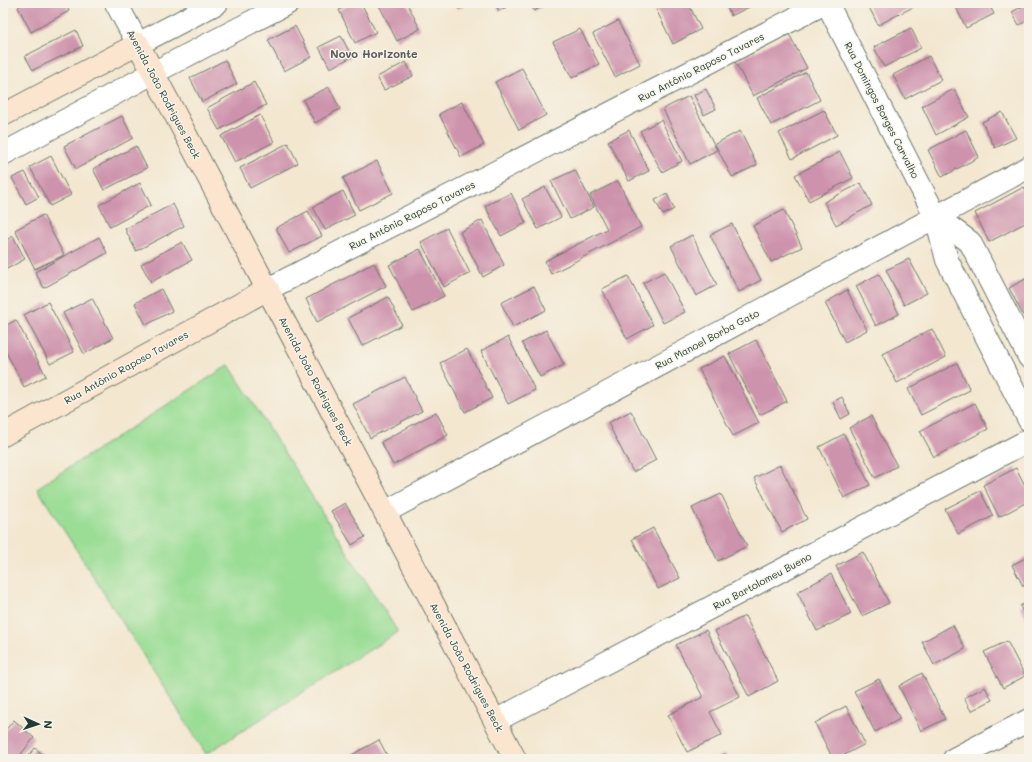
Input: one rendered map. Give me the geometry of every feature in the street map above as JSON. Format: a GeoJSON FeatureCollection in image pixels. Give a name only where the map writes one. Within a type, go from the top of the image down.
{"type":"FeatureCollection","features":[{"type":"Feature","properties":{"kind":"street","name":"Avenida João Rodrigues Beck"},"geometry":{"type":"LineString","coordinates":[[116,3],[515,759]]}},
{"type":"Feature","properties":{"kind":"street"},"geometry":{"type":"LineString","coordinates":[[3,116],[217,3]]}},
{"type":"Feature","properties":{"kind":"street"},"geometry":{"type":"LineString","coordinates":[[3,154],[153,73],[288,3]]}},
{"type":"Feature","properties":{"kind":"street","name":"Rua Domingos Borges Carvalho"},"geometry":{"type":"LineString","coordinates":[[826,3],[936,217],[946,260],[1029,420]]}},
{"type":"Feature","properties":{"kind":"street","name":"Rua Antônio Raposo Tavares"},"geometry":{"type":"LineString","coordinates":[[3,435],[268,289],[826,3]]}},
{"type":"Feature","properties":{"kind":"street","name":"Rua Manoel Borba Gato"},"geometry":{"type":"LineString","coordinates":[[385,512],[1029,167]]}},
{"type":"Feature","properties":{"kind":"street","name":"Rua Domingos Borges Carvalho"},"geometry":{"type":"LineString","coordinates":[[936,217],[970,242],[1029,357]]}},
{"type":"Feature","properties":{"kind":"street","name":"Rua Bartolomeu Bueno"},"geometry":{"type":"LineString","coordinates":[[495,721],[1029,440]]}},
{"type":"Feature","properties":{"kind":"street"},"geometry":{"type":"LineString","coordinates":[[954,759],[1029,720]]}},
{"type":"Feature","properties":{"kind":"green space"},"geometry":{"type":"Polygon","coordinates":[[[229,365],[398,632],[206,754],[37,488],[229,365]]]}},
{"type":"Feature","properties":{"kind":"building"},"geometry":{"type":"Polygon","coordinates":[[[26,3],[65,3],[69,11],[31,32],[18,7],[26,3]]]}},
{"type":"Feature","properties":{"kind":"building"},"geometry":{"type":"Polygon","coordinates":[[[353,3],[361,3],[376,32],[355,43],[339,10],[353,3]]]}},
{"type":"Feature","properties":{"kind":"building"},"geometry":{"type":"Polygon","coordinates":[[[378,3],[407,3],[420,29],[397,41],[378,3]]]}},
{"type":"Feature","properties":{"kind":"building"},"geometry":{"type":"Polygon","coordinates":[[[455,3],[470,3],[458,9],[455,3]]]}},
{"type":"Feature","properties":{"kind":"building"},"geometry":{"type":"Polygon","coordinates":[[[495,3],[514,3],[499,11],[495,3]]]}},
{"type":"Feature","properties":{"kind":"building"},"geometry":{"type":"Polygon","coordinates":[[[530,3],[550,3],[534,11],[530,3]]]}},
{"type":"Feature","properties":{"kind":"building"},"geometry":{"type":"Polygon","coordinates":[[[653,3],[688,3],[701,29],[673,44],[653,3]]]}},
{"type":"Feature","properties":{"kind":"building"},"geometry":{"type":"Polygon","coordinates":[[[725,3],[757,3],[731,16],[725,3]]]}},
{"type":"Feature","properties":{"kind":"building"},"geometry":{"type":"Polygon","coordinates":[[[867,3],[921,3],[878,25],[867,3]]]}},
{"type":"Feature","properties":{"kind":"building"},"geometry":{"type":"Polygon","coordinates":[[[954,3],[988,3],[994,14],[966,28],[954,3]]]}},
{"type":"Feature","properties":{"kind":"building"},"geometry":{"type":"Polygon","coordinates":[[[1029,3],[1029,20],[1019,25],[1012,12],[1029,3]]]}},
{"type":"Feature","properties":{"kind":"building"},"geometry":{"type":"Polygon","coordinates":[[[618,21],[640,64],[615,77],[593,34],[618,21]]]}},
{"type":"Feature","properties":{"kind":"building"},"geometry":{"type":"Polygon","coordinates":[[[295,26],[311,57],[284,71],[268,40],[295,26]]]}},
{"type":"Feature","properties":{"kind":"building"},"geometry":{"type":"Polygon","coordinates":[[[911,28],[921,48],[884,67],[874,47],[911,28]]]}},
{"type":"Feature","properties":{"kind":"building"},"geometry":{"type":"Polygon","coordinates":[[[580,29],[599,64],[572,78],[553,42],[580,29]]]}},
{"type":"Feature","properties":{"kind":"building"},"geometry":{"type":"Polygon","coordinates":[[[76,30],[83,46],[33,70],[25,56],[76,30]]]}},
{"type":"Feature","properties":{"kind":"building"},"geometry":{"type":"Polygon","coordinates":[[[789,34],[807,68],[753,96],[735,62],[789,34]]]}},
{"type":"Feature","properties":{"kind":"building"},"geometry":{"type":"Polygon","coordinates":[[[341,36],[352,57],[330,68],[319,47],[341,36]]]}},
{"type":"Feature","properties":{"kind":"building"},"geometry":{"type":"Polygon","coordinates":[[[929,56],[941,80],[905,99],[893,75],[929,56]]]}},
{"type":"Feature","properties":{"kind":"building"},"geometry":{"type":"Polygon","coordinates":[[[225,60],[237,84],[202,102],[190,78],[225,60]]]}},
{"type":"Feature","properties":{"kind":"building"},"geometry":{"type":"Polygon","coordinates":[[[406,62],[413,76],[384,90],[377,77],[406,62]]]}},
{"type":"Feature","properties":{"kind":"building"},"geometry":{"type":"Polygon","coordinates":[[[522,68],[546,115],[519,130],[495,82],[522,68]]]}},
{"type":"Feature","properties":{"kind":"building"},"geometry":{"type":"Polygon","coordinates":[[[806,72],[820,100],[771,125],[757,98],[806,72]]]}},
{"type":"Feature","properties":{"kind":"building"},"geometry":{"type":"Polygon","coordinates":[[[254,82],[266,105],[219,130],[207,108],[254,82]]]}},
{"type":"Feature","properties":{"kind":"building"},"geometry":{"type":"Polygon","coordinates":[[[329,87],[340,109],[315,123],[303,100],[329,87]]]}},
{"type":"Feature","properties":{"kind":"building"},"geometry":{"type":"Polygon","coordinates":[[[706,89],[716,109],[704,115],[694,95],[706,89]]]}},
{"type":"Feature","properties":{"kind":"building"},"geometry":{"type":"Polygon","coordinates":[[[954,89],[969,117],[936,135],[922,106],[954,89]]]}},
{"type":"Feature","properties":{"kind":"building"},"geometry":{"type":"Polygon","coordinates":[[[689,96],[717,150],[690,164],[663,109],[689,96]]]}},
{"type":"Feature","properties":{"kind":"building"},"geometry":{"type":"Polygon","coordinates":[[[462,102],[484,145],[461,157],[439,114],[462,102]]]}},
{"type":"Feature","properties":{"kind":"building"},"geometry":{"type":"Polygon","coordinates":[[[824,110],[837,135],[792,159],[779,133],[824,110]]]}},
{"type":"Feature","properties":{"kind":"building"},"geometry":{"type":"Polygon","coordinates":[[[1002,112],[1016,138],[995,148],[982,122],[1002,112]]]}},
{"type":"Feature","properties":{"kind":"building"},"geometry":{"type":"Polygon","coordinates":[[[260,115],[274,142],[235,162],[221,136],[260,115]]]}},
{"type":"Feature","properties":{"kind":"building"},"geometry":{"type":"Polygon","coordinates":[[[122,116],[133,138],[76,169],[64,146],[122,116]]]}},
{"type":"Feature","properties":{"kind":"building"},"geometry":{"type":"Polygon","coordinates":[[[661,120],[682,161],[662,172],[640,131],[661,120]]]}},
{"type":"Feature","properties":{"kind":"building"},"geometry":{"type":"Polygon","coordinates":[[[629,130],[649,171],[629,181],[608,141],[629,130]]]}},
{"type":"Feature","properties":{"kind":"building"},"geometry":{"type":"Polygon","coordinates":[[[966,130],[979,157],[942,177],[928,150],[966,130]]]}},
{"type":"Feature","properties":{"kind":"building"},"geometry":{"type":"Polygon","coordinates":[[[740,131],[757,165],[732,177],[715,144],[740,131]]]}},
{"type":"Feature","properties":{"kind":"building"},"geometry":{"type":"Polygon","coordinates":[[[288,143],[298,163],[250,188],[240,168],[288,143]]]}},
{"type":"Feature","properties":{"kind":"building"},"geometry":{"type":"Polygon","coordinates":[[[136,146],[147,168],[104,190],[93,169],[136,146]]]}},
{"type":"Feature","properties":{"kind":"building"},"geometry":{"type":"Polygon","coordinates":[[[840,152],[853,178],[809,201],[795,175],[840,152]]]}},
{"type":"Feature","properties":{"kind":"building"},"geometry":{"type":"Polygon","coordinates":[[[51,156],[71,195],[50,206],[30,167],[51,156]]]}},
{"type":"Feature","properties":{"kind":"building"},"geometry":{"type":"Polygon","coordinates":[[[377,161],[393,193],[359,210],[343,178],[377,161]]]}},
{"type":"Feature","properties":{"kind":"building"},"geometry":{"type":"Polygon","coordinates":[[[575,170],[594,207],[570,219],[551,181],[575,170]]]}},
{"type":"Feature","properties":{"kind":"building"},"geometry":{"type":"Polygon","coordinates":[[[25,172],[39,197],[26,204],[12,178],[25,172]]]}},
{"type":"Feature","properties":{"kind":"building"},"geometry":{"type":"Polygon","coordinates":[[[618,181],[641,227],[551,274],[545,261],[607,229],[590,195],[618,181]]]}},
{"type":"Feature","properties":{"kind":"building"},"geometry":{"type":"Polygon","coordinates":[[[140,183],[151,205],[110,227],[99,205],[140,183]]]}},
{"type":"Feature","properties":{"kind":"building"},"geometry":{"type":"Polygon","coordinates":[[[861,183],[872,205],[836,225],[824,202],[861,183]]]}},
{"type":"Feature","properties":{"kind":"building"},"geometry":{"type":"Polygon","coordinates":[[[545,187],[561,217],[538,229],[522,199],[545,187]]]}},
{"type":"Feature","properties":{"kind":"building"},"geometry":{"type":"Polygon","coordinates":[[[1024,187],[1029,196],[1029,221],[989,242],[975,213],[1024,187]]]}},
{"type":"Feature","properties":{"kind":"building"},"geometry":{"type":"Polygon","coordinates":[[[343,191],[355,215],[325,230],[313,207],[343,191]]]}},
{"type":"Feature","properties":{"kind":"building"},"geometry":{"type":"Polygon","coordinates":[[[511,193],[526,223],[501,236],[485,206],[511,193]]]}},
{"type":"Feature","properties":{"kind":"building"},"geometry":{"type":"Polygon","coordinates":[[[667,194],[674,209],[663,215],[655,200],[667,194]]]}},
{"type":"Feature","properties":{"kind":"building"},"geometry":{"type":"Polygon","coordinates":[[[173,204],[184,226],[136,251],[125,229],[173,204]]]}},
{"type":"Feature","properties":{"kind":"building"},"geometry":{"type":"Polygon","coordinates":[[[784,210],[802,247],[771,262],[753,226],[784,210]]]}},
{"type":"Feature","properties":{"kind":"building"},"geometry":{"type":"Polygon","coordinates":[[[308,211],[322,236],[289,253],[276,228],[308,211]]]}},
{"type":"Feature","properties":{"kind":"building"},"geometry":{"type":"Polygon","coordinates":[[[43,215],[64,255],[35,269],[15,230],[43,215]]]}},
{"type":"Feature","properties":{"kind":"building"},"geometry":{"type":"Polygon","coordinates":[[[482,220],[504,265],[483,277],[460,232],[482,220]]]}},
{"type":"Feature","properties":{"kind":"building"},"geometry":{"type":"Polygon","coordinates":[[[732,224],[761,280],[739,292],[710,235],[732,224]]]}},
{"type":"Feature","properties":{"kind":"building"},"geometry":{"type":"Polygon","coordinates":[[[447,228],[470,273],[444,287],[421,242],[447,228]]]}},
{"type":"Feature","properties":{"kind":"building"},"geometry":{"type":"Polygon","coordinates":[[[692,235],[717,285],[696,296],[671,246],[692,235]]]}},
{"type":"Feature","properties":{"kind":"building"},"geometry":{"type":"Polygon","coordinates":[[[13,236],[25,259],[3,271],[3,242],[13,236]]]}},
{"type":"Feature","properties":{"kind":"building"},"geometry":{"type":"Polygon","coordinates":[[[99,237],[107,253],[44,288],[35,272],[99,237]]]}},
{"type":"Feature","properties":{"kind":"building"},"geometry":{"type":"Polygon","coordinates":[[[182,242],[192,260],[151,282],[141,264],[182,242]]]}},
{"type":"Feature","properties":{"kind":"building"},"geometry":{"type":"Polygon","coordinates":[[[420,249],[444,296],[413,312],[389,265],[420,249]]]}},
{"type":"Feature","properties":{"kind":"building"},"geometry":{"type":"Polygon","coordinates":[[[909,259],[927,293],[904,305],[886,270],[909,259]]]}},
{"type":"Feature","properties":{"kind":"building"},"geometry":{"type":"Polygon","coordinates":[[[374,263],[386,286],[317,322],[306,299],[374,263]]]}},
{"type":"Feature","properties":{"kind":"building"},"geometry":{"type":"Polygon","coordinates":[[[664,272],[685,312],[663,323],[643,283],[664,272]]]}},
{"type":"Feature","properties":{"kind":"building"},"geometry":{"type":"Polygon","coordinates":[[[879,274],[899,314],[876,326],[856,286],[879,274]]]}},
{"type":"Feature","properties":{"kind":"building"},"geometry":{"type":"Polygon","coordinates":[[[628,276],[653,325],[627,339],[602,289],[628,276]]]}},
{"type":"Feature","properties":{"kind":"building"},"geometry":{"type":"Polygon","coordinates":[[[1029,277],[1029,312],[1023,315],[1009,288],[1029,277]]]}},
{"type":"Feature","properties":{"kind":"building"},"geometry":{"type":"Polygon","coordinates":[[[534,286],[546,310],[513,327],[501,303],[534,286]]]}},
{"type":"Feature","properties":{"kind":"building"},"geometry":{"type":"Polygon","coordinates":[[[161,289],[172,311],[146,325],[135,303],[161,289]]]}},
{"type":"Feature","properties":{"kind":"building"},"geometry":{"type":"Polygon","coordinates":[[[847,290],[867,330],[845,342],[825,303],[847,290]]]}},
{"type":"Feature","properties":{"kind":"building"},"geometry":{"type":"Polygon","coordinates":[[[388,297],[402,325],[362,346],[348,318],[388,297]]]}},
{"type":"Feature","properties":{"kind":"building"},"geometry":{"type":"Polygon","coordinates":[[[92,298],[113,338],[84,354],[63,313],[92,298]]]}},
{"type":"Feature","properties":{"kind":"building"},"geometry":{"type":"Polygon","coordinates":[[[48,302],[74,352],[50,364],[24,315],[48,302]]]}},
{"type":"Feature","properties":{"kind":"building"},"geometry":{"type":"Polygon","coordinates":[[[16,320],[46,376],[24,387],[3,346],[3,327],[16,320]]]}},
{"type":"Feature","properties":{"kind":"building"},"geometry":{"type":"Polygon","coordinates":[[[932,329],[946,357],[897,383],[882,354],[932,329]]]}},
{"type":"Feature","properties":{"kind":"building"},"geometry":{"type":"Polygon","coordinates":[[[546,330],[564,365],[540,377],[522,343],[546,330]]]}},
{"type":"Feature","properties":{"kind":"building"},"geometry":{"type":"Polygon","coordinates":[[[508,337],[535,390],[508,404],[481,351],[508,337]]]}},
{"type":"Feature","properties":{"kind":"building"},"geometry":{"type":"Polygon","coordinates":[[[756,340],[787,401],[760,415],[729,354],[756,340]]]}},
{"type":"Feature","properties":{"kind":"building"},"geometry":{"type":"Polygon","coordinates":[[[467,349],[492,398],[465,412],[440,363],[467,349]]]}},
{"type":"Feature","properties":{"kind":"building"},"geometry":{"type":"Polygon","coordinates":[[[725,356],[759,423],[733,436],[699,369],[725,356]]]}},
{"type":"Feature","properties":{"kind":"building"},"geometry":{"type":"Polygon","coordinates":[[[957,363],[970,390],[921,415],[908,389],[957,363]]]}},
{"type":"Feature","properties":{"kind":"building"},"geometry":{"type":"Polygon","coordinates":[[[405,377],[422,411],[370,438],[353,404],[405,377]]]}},
{"type":"Feature","properties":{"kind":"building"},"geometry":{"type":"Polygon","coordinates":[[[842,397],[850,414],[841,419],[833,402],[842,397]]]}},
{"type":"Feature","properties":{"kind":"building"},"geometry":{"type":"Polygon","coordinates":[[[975,403],[988,429],[934,457],[920,431],[975,403]]]}},
{"type":"Feature","properties":{"kind":"building"},"geometry":{"type":"Polygon","coordinates":[[[631,411],[656,460],[633,472],[608,423],[631,411]]]}},
{"type":"Feature","properties":{"kind":"building"},"geometry":{"type":"Polygon","coordinates":[[[436,412],[448,435],[393,465],[381,442],[436,412]]]}},
{"type":"Feature","properties":{"kind":"building"},"geometry":{"type":"Polygon","coordinates":[[[871,416],[897,466],[875,478],[849,428],[871,416]]]}},
{"type":"Feature","properties":{"kind":"building"},"geometry":{"type":"Polygon","coordinates":[[[844,434],[870,485],[844,498],[819,447],[844,434]]]}},
{"type":"Feature","properties":{"kind":"building"},"geometry":{"type":"Polygon","coordinates":[[[780,465],[807,519],[782,532],[754,478],[780,465]]]}},
{"type":"Feature","properties":{"kind":"building"},"geometry":{"type":"Polygon","coordinates":[[[1016,468],[1029,493],[1029,501],[999,517],[983,485],[1016,468]]]}},
{"type":"Feature","properties":{"kind":"building"},"geometry":{"type":"Polygon","coordinates":[[[980,491],[993,516],[958,534],[945,509],[980,491]]]}},
{"type":"Feature","properties":{"kind":"building"},"geometry":{"type":"Polygon","coordinates":[[[721,494],[747,546],[718,561],[692,508],[721,494]]]}},
{"type":"Feature","properties":{"kind":"building"},"geometry":{"type":"Polygon","coordinates":[[[345,503],[365,537],[352,545],[331,511],[345,503]]]}},
{"type":"Feature","properties":{"kind":"building"},"geometry":{"type":"Polygon","coordinates":[[[653,528],[680,578],[658,589],[632,539],[653,528]]]}},
{"type":"Feature","properties":{"kind":"building"},"geometry":{"type":"Polygon","coordinates":[[[863,552],[889,603],[862,616],[836,566],[863,552]]]}},
{"type":"Feature","properties":{"kind":"building"},"geometry":{"type":"Polygon","coordinates":[[[1029,556],[1029,583],[1023,586],[1012,565],[1029,556]]]}},
{"type":"Feature","properties":{"kind":"building"},"geometry":{"type":"Polygon","coordinates":[[[831,574],[851,614],[817,631],[797,592],[831,574]]]}},
{"type":"Feature","properties":{"kind":"building"},"geometry":{"type":"Polygon","coordinates":[[[1029,601],[1029,623],[1020,606],[1029,601]]]}},
{"type":"Feature","properties":{"kind":"building"},"geometry":{"type":"Polygon","coordinates":[[[745,616],[778,681],[749,697],[715,631],[745,616]]]}},
{"type":"Feature","properties":{"kind":"building"},"geometry":{"type":"Polygon","coordinates":[[[953,625],[965,649],[934,665],[922,642],[953,625]]]}},
{"type":"Feature","properties":{"kind":"building"},"geometry":{"type":"Polygon","coordinates":[[[706,630],[740,697],[710,712],[722,735],[687,752],[668,715],[703,697],[676,645],[706,630]]]}},
{"type":"Feature","properties":{"kind":"building"},"geometry":{"type":"Polygon","coordinates":[[[1007,641],[1025,676],[1003,688],[984,652],[1007,641]]]}},
{"type":"Feature","properties":{"kind":"building"},"geometry":{"type":"Polygon","coordinates":[[[922,673],[945,719],[921,731],[899,686],[922,673]]]}},
{"type":"Feature","properties":{"kind":"building"},"geometry":{"type":"Polygon","coordinates":[[[879,679],[900,719],[875,732],[854,691],[879,679]]]}},
{"type":"Feature","properties":{"kind":"building"},"geometry":{"type":"Polygon","coordinates":[[[985,687],[992,700],[971,711],[964,698],[985,687]]]}},
{"type":"Feature","properties":{"kind":"building"},"geometry":{"type":"Polygon","coordinates":[[[846,706],[865,744],[837,759],[833,759],[815,723],[846,706]]]}},
{"type":"Feature","properties":{"kind":"building"},"geometry":{"type":"Polygon","coordinates":[[[14,720],[34,738],[17,759],[3,759],[3,733],[14,720]]]}},
{"type":"Feature","properties":{"kind":"building"},"geometry":{"type":"Polygon","coordinates":[[[379,740],[389,759],[344,759],[379,740]]]}},
{"type":"Feature","properties":{"kind":"building"},"geometry":{"type":"Polygon","coordinates":[[[35,748],[48,759],[26,759],[35,748]]]}},
{"type":"Feature","properties":{"kind":"building"},"geometry":{"type":"Polygon","coordinates":[[[725,754],[728,759],[715,759],[725,754]]]}},
{"type":"Feature","properties":{"kind":"district","name":"Novo Horizonte"},"geometry":{"type":"Point","coordinates":[374,53]}}]}
